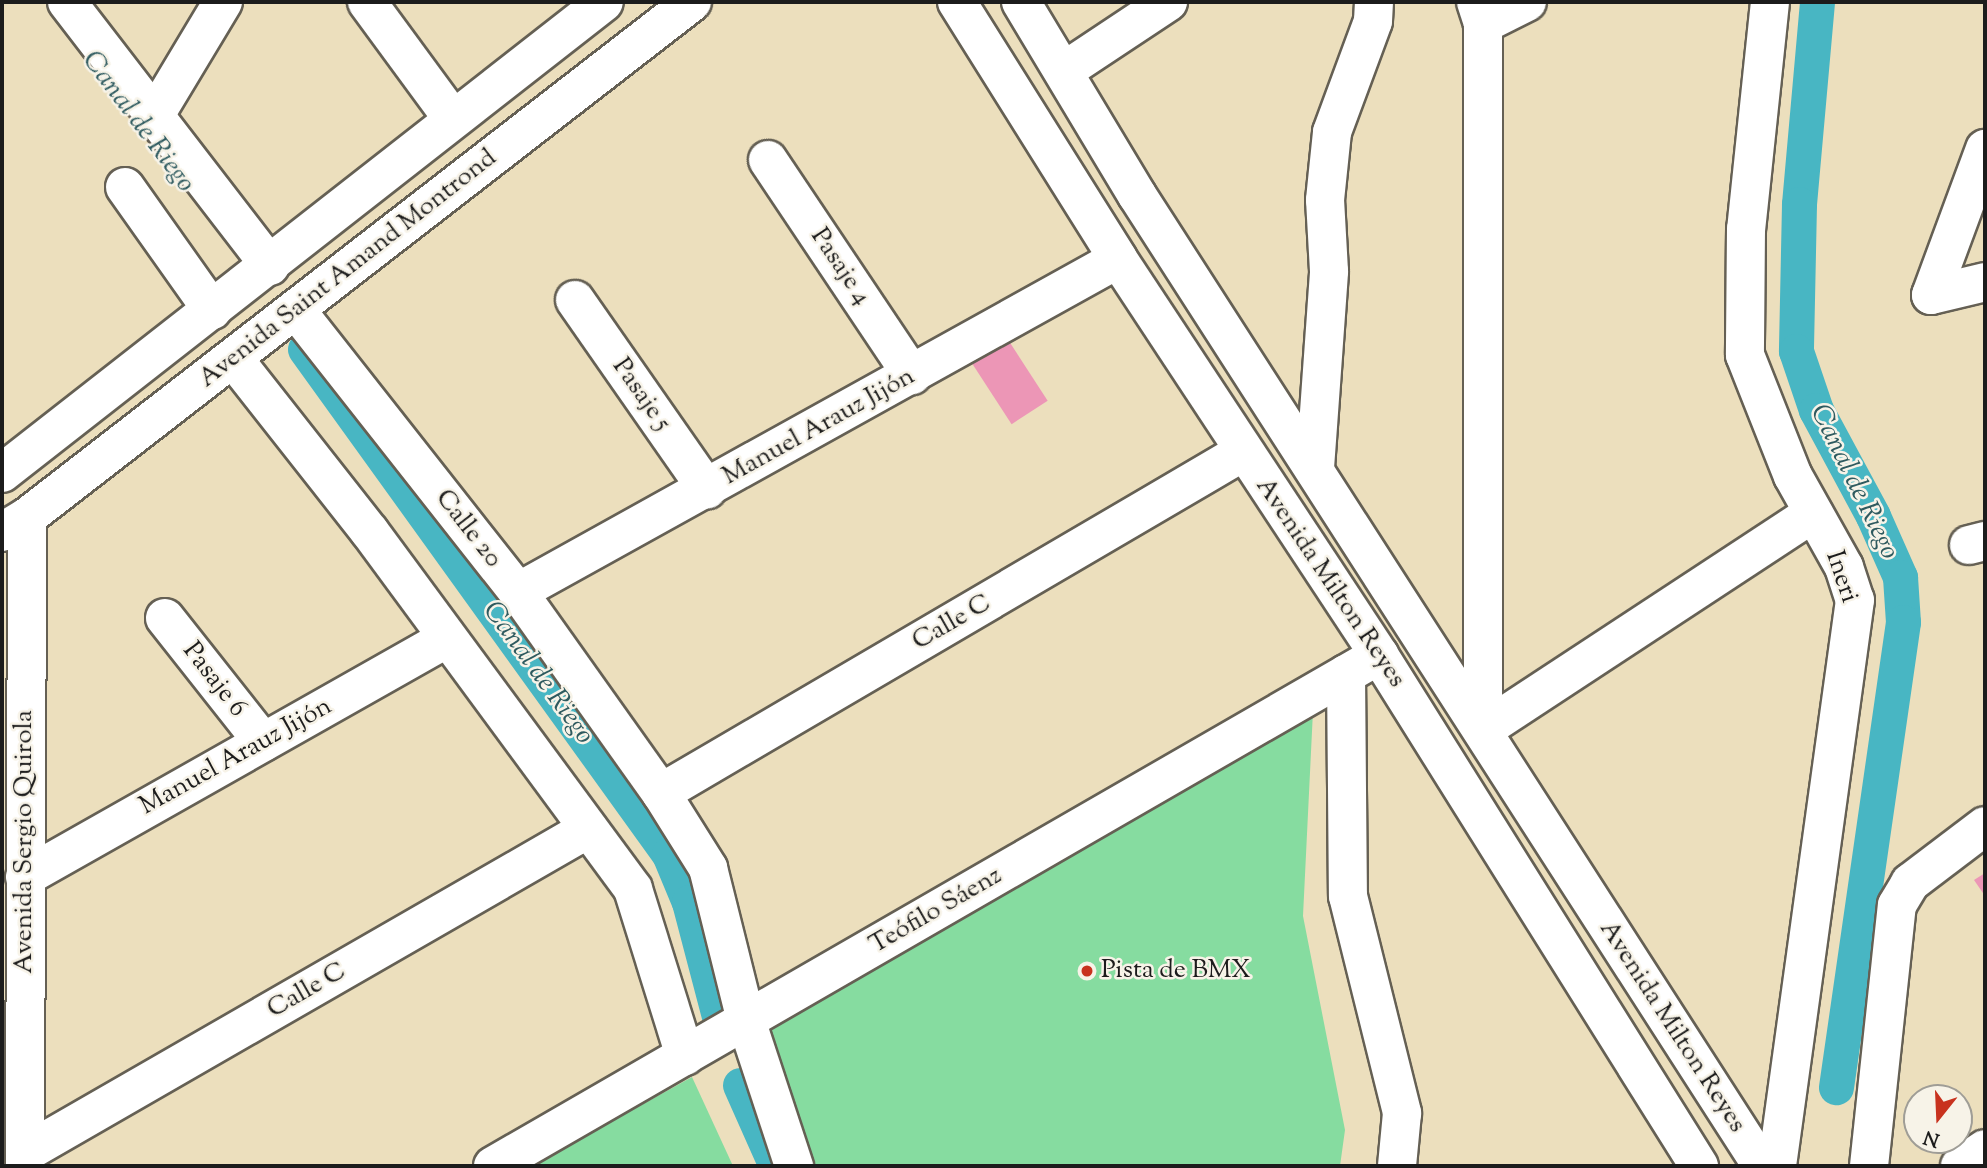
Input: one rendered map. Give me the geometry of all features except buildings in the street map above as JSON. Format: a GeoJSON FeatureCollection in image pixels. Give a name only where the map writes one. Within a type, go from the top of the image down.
{"type":"FeatureCollection","features":[{"type":"Feature","properties":{"kind":"street"},"geometry":{"type":"LineString","coordinates":[[67,2],[270,265]]}},
{"type":"Feature","properties":{"kind":"street"},"geometry":{"type":"LineString","coordinates":[[155,115],[223,2]]}},
{"type":"Feature","properties":{"kind":"street"},"geometry":{"type":"LineString","coordinates":[[367,2],[453,120]]}},
{"type":"Feature","properties":{"kind":"street","name":"Avenida Saint Amand Montrond"},"geometry":{"type":"LineString","coordinates":[[2,473],[604,2]]}},
{"type":"Feature","properties":{"kind":"street","name":"Avenida Saint Amand Montrond"},"geometry":{"type":"LineString","coordinates":[[14,525],[692,2]]}},
{"type":"Feature","properties":{"kind":"street","name":"Avenida Milton Reyes"},"geometry":{"type":"LineString","coordinates":[[957,2],[1118,260],[1379,655],[1699,1166]]}},
{"type":"Feature","properties":{"kind":"street","name":"Avenida Milton Reyes"},"geometry":{"type":"LineString","coordinates":[[1021,2],[1137,195],[1762,1166]]}},
{"type":"Feature","properties":{"kind":"street"},"geometry":{"type":"LineString","coordinates":[[1064,71],[1168,2]]}},
{"type":"Feature","properties":{"kind":"street"},"geometry":{"type":"LineString","coordinates":[[1315,468],[1329,271],[1325,200],[1332,132],[1373,21],[1374,2]]}},
{"type":"Feature","properties":{"kind":"street"},"geometry":{"type":"LineString","coordinates":[[1483,730],[1479,13],[1527,2]]}},
{"type":"Feature","properties":{"kind":"street","name":"Ineri"},"geometry":{"type":"LineString","coordinates":[[1770,2],[1746,229],[1745,355],[1793,476],[1844,567],[1854,600],[1853,638],[1777,1166]]}},
{"type":"Feature","properties":{"kind":"street"},"geometry":{"type":"LineString","coordinates":[[1985,149],[1931,295],[1985,282]]}},
{"type":"Feature","properties":{"kind":"street","name":"Pasaje 4"},"geometry":{"type":"LineString","coordinates":[[768,160],[912,375]]}},
{"type":"Feature","properties":{"kind":"street"},"geometry":{"type":"LineString","coordinates":[[125,187],[212,310]]}},
{"type":"Feature","properties":{"kind":"street","name":"Manuel Arauz Jijón"},"geometry":{"type":"LineString","coordinates":[[518,592],[1118,260]]}},
{"type":"Feature","properties":{"kind":"street","name":"Pasaje 5"},"geometry":{"type":"LineString","coordinates":[[576,300],[707,489]]}},
{"type":"Feature","properties":{"kind":"street","name":"Calle 20"},"geometry":{"type":"LineString","coordinates":[[296,310],[518,592],[662,793],[708,868],[746,1020],[794,1166]]}},
{"type":"Feature","properties":{"kind":"street"},"geometry":{"type":"LineString","coordinates":[[233,358],[447,638],[633,889],[685,1056]]}},
{"type":"Feature","properties":{"kind":"street","name":"Calle C"},"geometry":{"type":"LineString","coordinates":[[662,793],[1243,452]]}},
{"type":"Feature","properties":{"kind":"street"},"geometry":{"type":"LineString","coordinates":[[1483,730],[1813,513]]}},
{"type":"Feature","properties":{"kind":"street","name":"Avenida Sergio Quirola"},"geometry":{"type":"LineString","coordinates":[[14,525],[25,877],[25,1159]]}},
{"type":"Feature","properties":{"kind":"street","name":"Pasaje 6"},"geometry":{"type":"LineString","coordinates":[[165,618],[263,742]]}},
{"type":"Feature","properties":{"kind":"street","name":"Manuel Arauz Jijón"},"geometry":{"type":"LineString","coordinates":[[25,877],[447,638]]}},
{"type":"Feature","properties":{"kind":"street","name":"Teófilo Sáenz"},"geometry":{"type":"LineString","coordinates":[[493,1166],[1379,655]]}},
{"type":"Feature","properties":{"kind":"street"},"geometry":{"type":"LineString","coordinates":[[1346,674],[1348,896],[1402,1113],[1397,1166]]}},
{"type":"Feature","properties":{"kind":"street"},"geometry":{"type":"LineString","coordinates":[[1869,1166],[1897,905],[1910,883],[1985,826]]}},
{"type":"Feature","properties":{"kind":"street","name":"Calle C"},"geometry":{"type":"LineString","coordinates":[[25,1159],[588,829]]}},
{"type":"Feature","properties":{"kind":"street"},"geometry":{"type":"LineString","coordinates":[[1960,1166],[1985,1149]]}},
{"type":"Feature","properties":{"kind":"green space","name":"Pista de BMX"},"geometry":{"type":"Polygon","coordinates":[[[1313,711],[1303,916],[1345,1130],[1340,1166],[809,1166],[763,1027],[1313,711]]]}},
{"type":"Feature","properties":{"kind":"green space"},"geometry":{"type":"Polygon","coordinates":[[[692,1077],[733,1166],[531,1166],[692,1077]]]}},
{"type":"Feature","properties":{"kind":"waterway","name":"Canal de Riego"},"geometry":{"type":"LineString","coordinates":[[1817,2],[1799,204],[1796,351],[1816,410],[1873,516],[1900,577],[1903,622],[1836,1087]]}},
{"type":"Feature","properties":{"kind":"waterway","name":"Canal de Riego"},"geometry":{"type":"LineString","coordinates":[[305,349],[669,854],[689,902],[722,1028]]}},
{"type":"Feature","properties":{"kind":"waterway","name":"Canal de Riego"},"geometry":{"type":"LineString","coordinates":[[740,1085],[776,1166]]}},
{"type":"Feature","properties":{"kind":"place","name":"Pista de BMX"},"geometry":{"type":"Point","coordinates":[1087,971]}}]}
